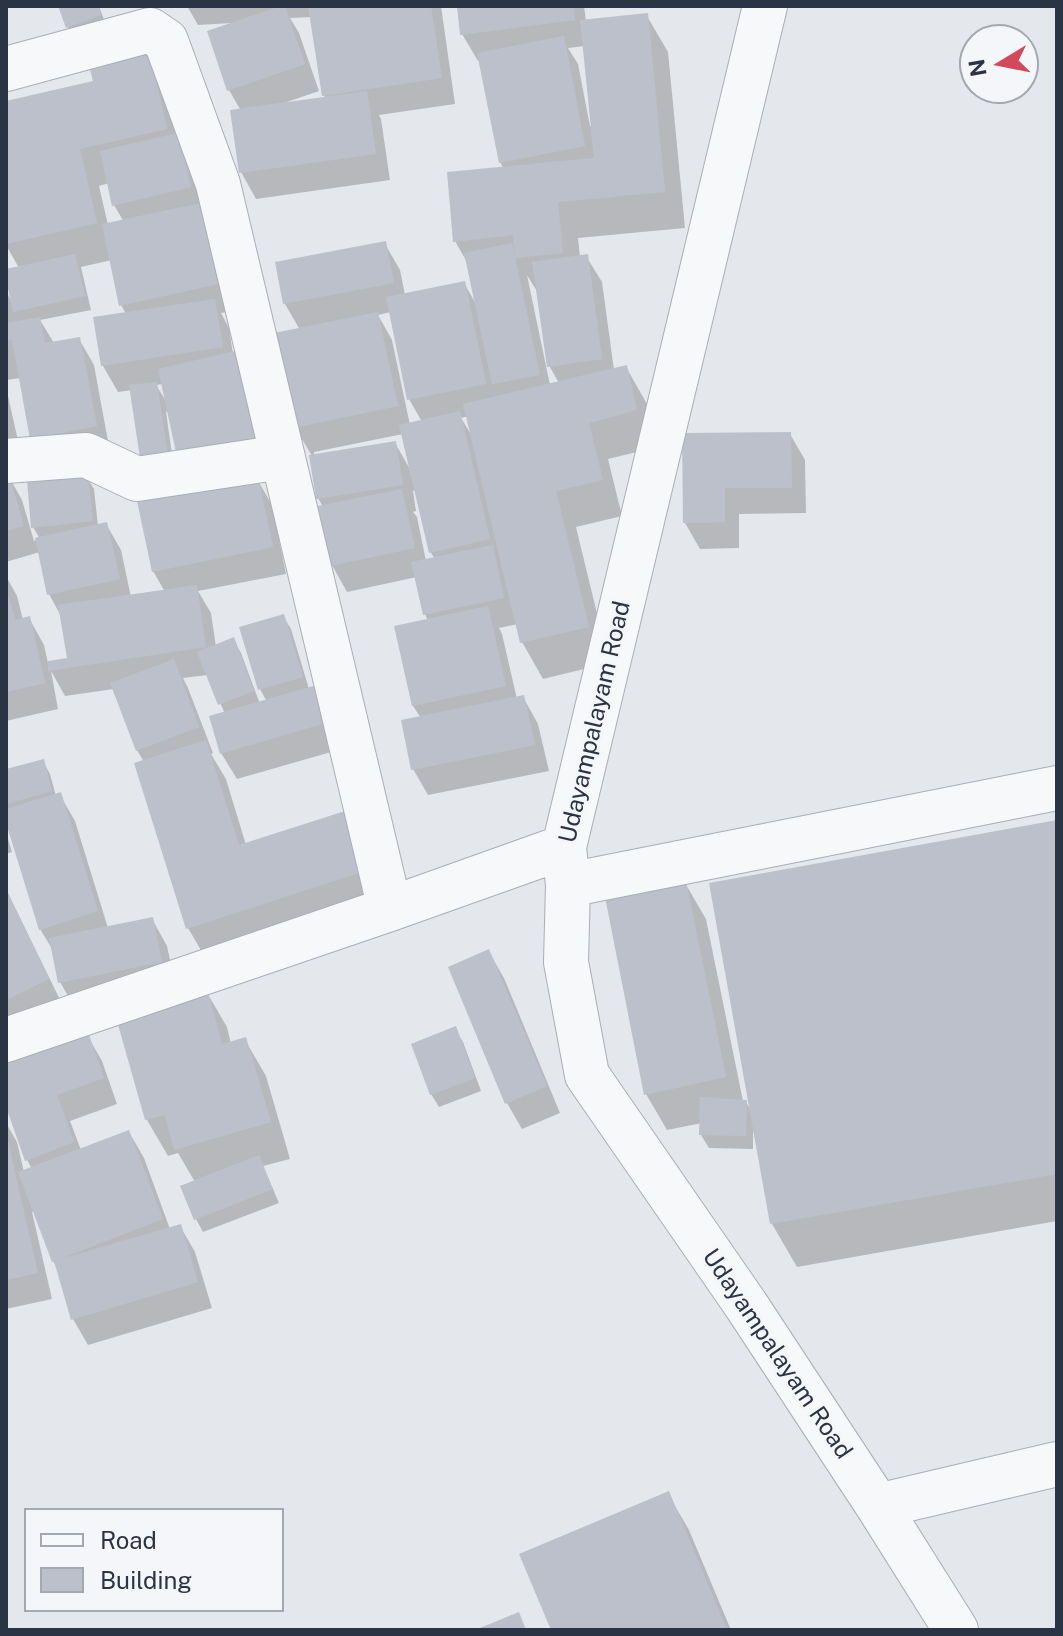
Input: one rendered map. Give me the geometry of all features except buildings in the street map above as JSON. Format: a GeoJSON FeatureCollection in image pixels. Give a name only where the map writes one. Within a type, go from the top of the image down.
{"type":"FeatureCollection","features":[{"type":"Feature","properties":{"kind":"street","name":"Udayampalayam Road"},"geometry":{"type":"LineString","coordinates":[[765,6],[566,866],[566,962],[587,1075],[746,1305],[956,1630]]}},
{"type":"Feature","properties":{"kind":"street"},"geometry":{"type":"LineString","coordinates":[[6,69],[150,30],[166,41],[218,184],[390,909]]}},
{"type":"Feature","properties":{"kind":"street"},"geometry":{"type":"LineString","coordinates":[[6,461],[86,455],[137,479],[282,457]]}},
{"type":"Feature","properties":{"kind":"street"},"geometry":{"type":"LineString","coordinates":[[6,1040],[390,909],[566,866],[1057,788]]}},
{"type":"Feature","properties":{"kind":"street"},"geometry":{"type":"LineString","coordinates":[[878,1506],[1057,1464]]}}]}
